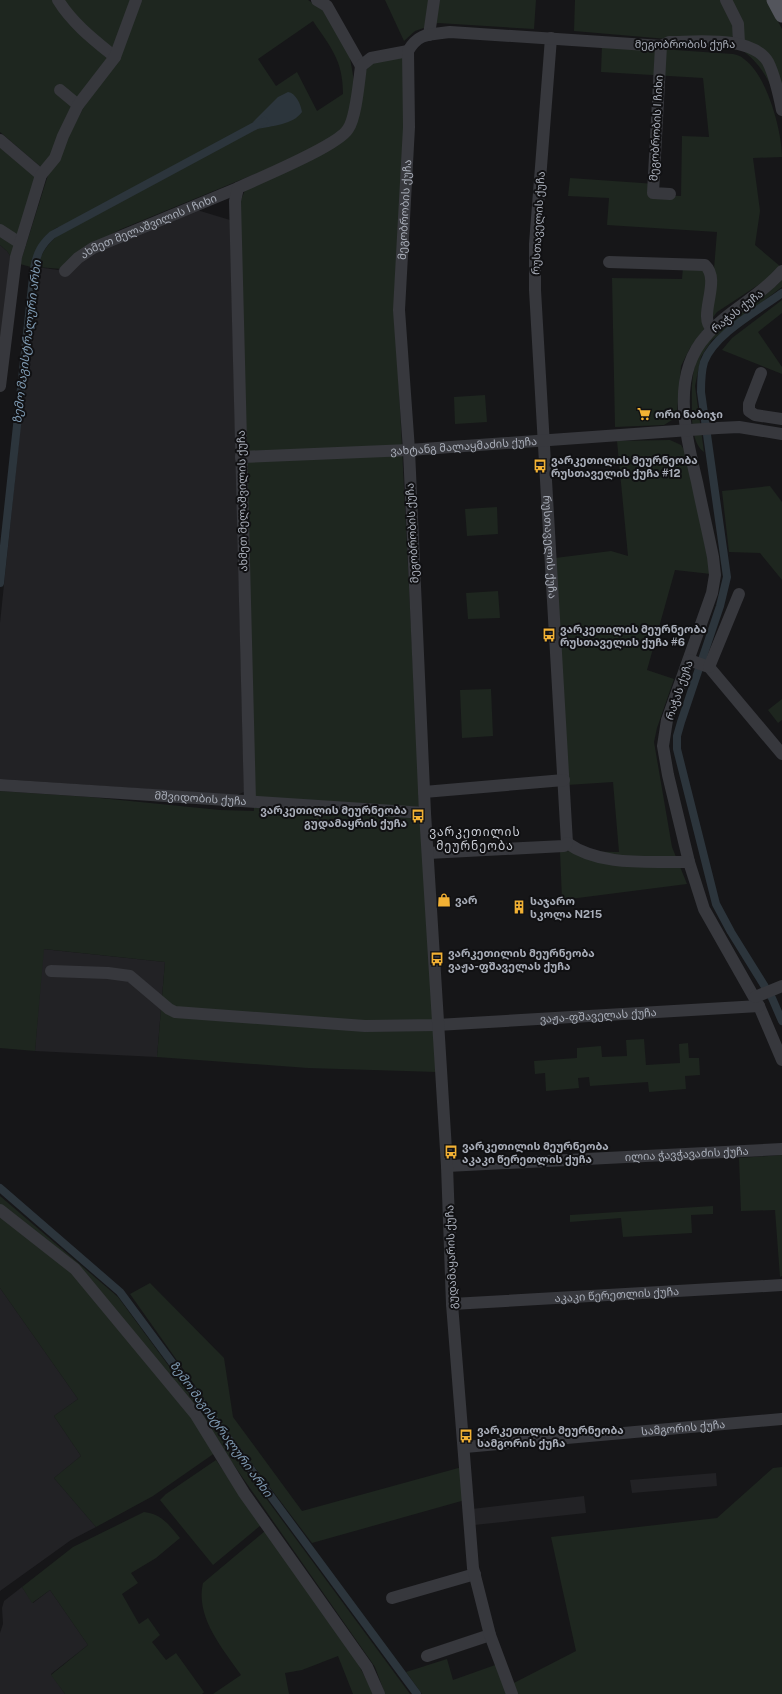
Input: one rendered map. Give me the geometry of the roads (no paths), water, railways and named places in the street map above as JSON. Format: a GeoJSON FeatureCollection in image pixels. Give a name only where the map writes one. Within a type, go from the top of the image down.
{"type":"FeatureCollection","features":[{"type":"Feature","properties":{"kind":"main road"},"geometry":{"type":"LineString","coordinates":[[774,0],[782,15]]}},
{"type":"Feature","properties":{"kind":"street"},"geometry":{"type":"LineString","coordinates":[[58,0],[65,12],[77,25],[114,58]]}},
{"type":"Feature","properties":{"kind":"street"},"geometry":{"type":"LineString","coordinates":[[0,386],[16,257],[41,175],[55,158],[63,136],[78,105],[114,58],[136,0]]}},
{"type":"Feature","properties":{"kind":"street"},"geometry":{"type":"LineString","coordinates":[[318,0],[327,6],[361,66],[365,61],[371,58],[408,50]]}},
{"type":"Feature","properties":{"kind":"street"},"geometry":{"type":"LineString","coordinates":[[429,35],[434,0]]}},
{"type":"Feature","properties":{"kind":"street"},"geometry":{"type":"LineString","coordinates":[[726,0],[738,24],[739,43]]}},
{"type":"Feature","properties":{"kind":"street","name":"მეგობრობის ქუჩა"},"geometry":{"type":"LineString","coordinates":[[425,813],[409,450],[399,310],[409,127],[408,50],[414,41],[420,36],[450,32],[661,46],[669,42],[739,43],[754,50],[768,62],[782,110]]}},
{"type":"Feature","properties":{"kind":"street","name":"რუსთაველის ქუჩა"},"geometry":{"type":"LineString","coordinates":[[551,38],[535,244],[535,290],[567,843]]}},
{"type":"Feature","properties":{"kind":"street","name":"მეგობრობის I ჩიხი"},"geometry":{"type":"LineString","coordinates":[[661,46],[652,193],[670,194]]}},
{"type":"Feature","properties":{"kind":"street","name":"ახმეთ მელაშვილის I ჩიხი"},"geometry":{"type":"LineString","coordinates":[[65,272],[78,258],[93,248],[238,188],[308,156],[344,135],[351,124],[361,66]]}},
{"type":"Feature","properties":{"kind":"street"},"geometry":{"type":"LineString","coordinates":[[60,90],[78,105]]}},
{"type":"Feature","properties":{"kind":"street"},"geometry":{"type":"LineString","coordinates":[[0,140],[41,175]]}},
{"type":"Feature","properties":{"kind":"street","name":"ახმეთ მელაშვილის ქუჩა"},"geometry":{"type":"LineString","coordinates":[[238,188],[235,200],[250,801]]}},
{"type":"Feature","properties":{"kind":"street"},"geometry":{"type":"LineString","coordinates":[[0,230],[20,243]]}},
{"type":"Feature","properties":{"kind":"street"},"geometry":{"type":"LineString","coordinates":[[609,262],[704,265],[711,275],[708,322],[712,329]]}},
{"type":"Feature","properties":{"kind":"street","name":"რაჭას ქუჩა"},"geometry":{"type":"LineString","coordinates":[[782,270],[761,292],[712,329],[696,349],[689,364],[685,383],[689,431],[714,557],[715,575],[712,593],[692,661],[667,720],[663,746],[668,775],[689,862],[704,909],[767,994],[782,1060]]}},
{"type":"Feature","properties":{"kind":"street"},"geometry":{"type":"LineString","coordinates":[[761,373],[749,404],[749,412],[756,415],[782,419]]}},
{"type":"Feature","properties":{"kind":"street","name":"ვახტანგ მალაყმაძის ქუჩა"},"geometry":{"type":"LineString","coordinates":[[241,457],[409,450],[739,427],[782,434]]}},
{"type":"Feature","properties":{"kind":"street"},"geometry":{"type":"LineString","coordinates":[[708,666],[739,594]]}},
{"type":"Feature","properties":{"kind":"street"},"geometry":{"type":"LineString","coordinates":[[692,661],[708,666],[782,754]]}},
{"type":"Feature","properties":{"kind":"street"},"geometry":{"type":"LineString","coordinates":[[424,792],[564,780]]}},
{"type":"Feature","properties":{"kind":"street","name":"მშვიდობის ქუჩა"},"geometry":{"type":"LineString","coordinates":[[0,785],[425,813]]}},
{"type":"Feature","properties":{"kind":"street","name":"გუდამაყარის ქუჩა"},"geometry":{"type":"LineString","coordinates":[[425,813],[437,1025],[447,1166],[452,1304],[475,1574],[490,1635],[512,1694]]}},
{"type":"Feature","properties":{"kind":"street"},"geometry":{"type":"LineString","coordinates":[[428,853],[564,846],[567,843],[584,854],[637,863],[689,862]]}},
{"type":"Feature","properties":{"kind":"street","name":"ვაჟა-ფშაველას ქუჩა"},"geometry":{"type":"LineString","coordinates":[[51,971],[108,973],[130,976],[169,1009],[175,1012],[365,1026],[437,1025],[767,994]]}},
{"type":"Feature","properties":{"kind":"street","name":"ილია ჭავჭავაძის ქუჩა"},"geometry":{"type":"LineString","coordinates":[[447,1166],[782,1149]]}},
{"type":"Feature","properties":{"kind":"street"},"geometry":{"type":"LineString","coordinates":[[0,1210],[75,1269],[196,1415],[244,1493],[367,1667],[378,1694]]}},
{"type":"Feature","properties":{"kind":"street","name":"აკაკი წერეთლის ქუჩა"},"geometry":{"type":"LineString","coordinates":[[452,1304],[782,1285]]}},
{"type":"Feature","properties":{"kind":"street","name":"სამგორის ქუჩა"},"geometry":{"type":"LineString","coordinates":[[465,1447],[782,1419]]}},
{"type":"Feature","properties":{"kind":"street"},"geometry":{"type":"LineString","coordinates":[[392,1598],[475,1574]]}},
{"type":"Feature","properties":{"kind":"street"},"geometry":{"type":"LineString","coordinates":[[427,1656],[490,1635]]}},
{"type":"Feature","properties":{"kind":"waterway","name":"ზემო მაგისტრალური არხი"},"geometry":{"type":"LineString","coordinates":[[0,583],[34,268],[40,250],[52,235],[264,121]]}},
{"type":"Feature","properties":{"kind":"waterway"},"geometry":{"type":"LineString","coordinates":[[782,293],[727,332],[709,352],[703,366],[701,392],[727,577],[720,606],[677,736],[677,749],[716,904],[731,932],[772,998],[782,1021]]}},
{"type":"Feature","properties":{"kind":"waterway","name":"ზემო მაგისტრალური არხი"},"geometry":{"type":"LineString","coordinates":[[0,1188],[120,1292],[417,1694]]}},
{"type":"Feature","properties":{"kind":"place","name":"ორი ნაბიჯი"},"geometry":{"type":"Point","coordinates":[644,414]}},
{"type":"Feature","properties":{"kind":"place","name":"ვარკეთილის მეურნეობა რუსთაველის ქუჩა #12"},"geometry":{"type":"Point","coordinates":[540,466]}},
{"type":"Feature","properties":{"kind":"place","name":"ვარკეთილის მეურნეობა რუსთაველის ქუჩა #6"},"geometry":{"type":"Point","coordinates":[549,635]}},
{"type":"Feature","properties":{"kind":"place","name":"ვარკეთილის მეურნეობა გუდამაყრის ქუჩა"},"geometry":{"type":"Point","coordinates":[418,816]}},
{"type":"Feature","properties":{"kind":"place","name":"ვარ"},"geometry":{"type":"Point","coordinates":[444,900]}},
{"type":"Feature","properties":{"kind":"place","name":"საჯარო სკოლა N215"},"geometry":{"type":"Point","coordinates":[519,907]}},
{"type":"Feature","properties":{"kind":"place","name":"ვარკეთილის მეურნეობა ვაჟა-ფშაველას ქუჩა"},"geometry":{"type":"Point","coordinates":[437,959]}},
{"type":"Feature","properties":{"kind":"place","name":"ვარკეთილის მეურნეობა აკაკი წერეთლის ქუჩა"},"geometry":{"type":"Point","coordinates":[451,1152]}},
{"type":"Feature","properties":{"kind":"place","name":"ვარკეთილის მეურნეობა სამგორის ქუჩა"},"geometry":{"type":"Point","coordinates":[466,1436]}},
{"type":"Feature","properties":{"kind":"district","name":"ვარკეთილის მეურნეობა"},"geometry":{"type":"Point","coordinates":[475,839]}}]}
